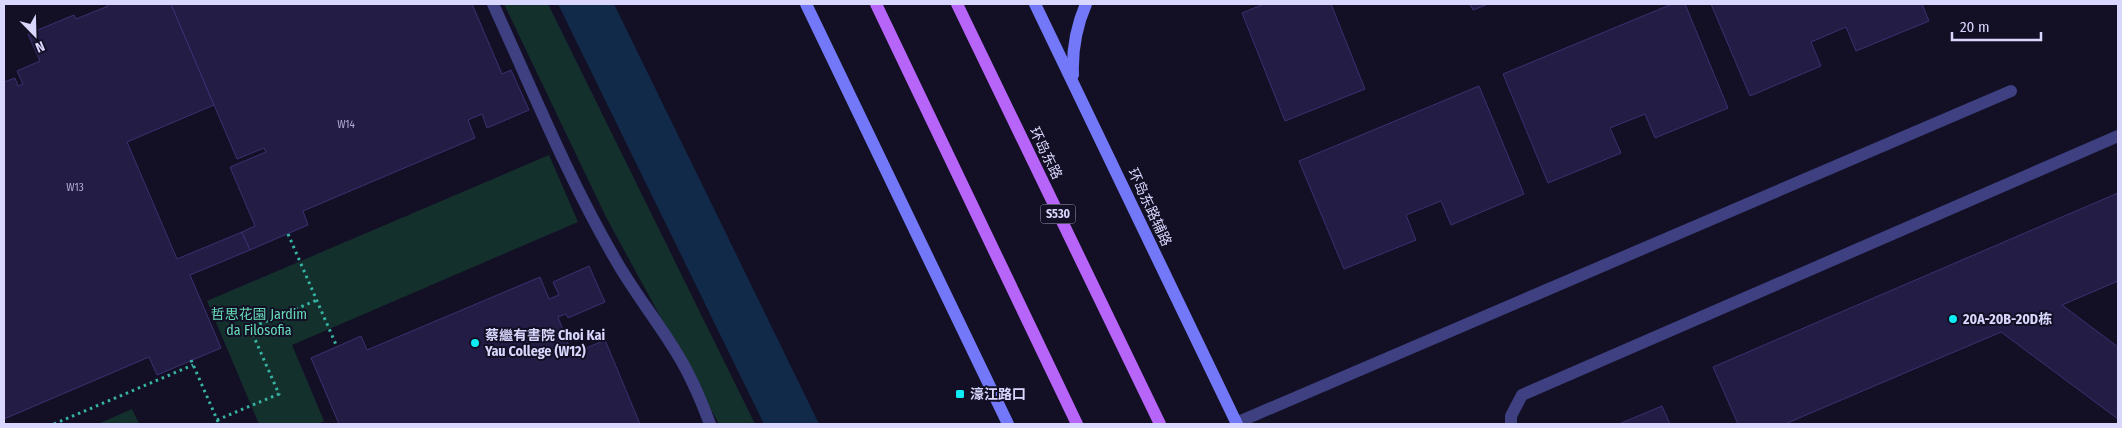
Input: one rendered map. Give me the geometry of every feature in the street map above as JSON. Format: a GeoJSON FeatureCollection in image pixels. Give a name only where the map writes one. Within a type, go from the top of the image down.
{"type":"FeatureCollection","features":[{"type":"Feature","properties":{"kind":"main road"},"geometry":{"type":"LineString","coordinates":[[806,4],[1008,424]]}},
{"type":"Feature","properties":{"kind":"main road"},"geometry":{"type":"LineString","coordinates":[[876,4],[1077,424]]}},
{"type":"Feature","properties":{"kind":"main road","name":"环岛东路"},"geometry":{"type":"LineString","coordinates":[[957,4],[1160,424]]}},
{"type":"Feature","properties":{"kind":"main road","name":"环岛东路辅路"},"geometry":{"type":"LineString","coordinates":[[1035,4],[1236,424]]}},
{"type":"Feature","properties":{"kind":"main road"},"geometry":{"type":"LineString","coordinates":[[1073,80],[1072,58],[1075,37],[1086,4]]}},
{"type":"Feature","properties":{"kind":"street"},"geometry":{"type":"LineString","coordinates":[[493,4],[548,129],[596,224],[636,293],[676,352],[710,424]]}},
{"type":"Feature","properties":{"kind":"street"},"geometry":{"type":"LineString","coordinates":[[1236,424],[2011,91]]}},
{"type":"Feature","properties":{"kind":"street"},"geometry":{"type":"LineString","coordinates":[[1512,424],[1511,416],[1522,395],[2118,136]]}},
{"type":"Feature","properties":{"kind":"path"},"geometry":{"type":"LineString","coordinates":[[288,234],[337,347]]}},
{"type":"Feature","properties":{"kind":"path"},"geometry":{"type":"LineString","coordinates":[[217,420],[279,394],[250,328],[317,300]]}},
{"type":"Feature","properties":{"kind":"path"},"geometry":{"type":"LineString","coordinates":[[191,360],[219,424]]}},
{"type":"Feature","properties":{"kind":"path"},"geometry":{"type":"LineString","coordinates":[[54,424],[193,365]]}},
{"type":"Feature","properties":{"kind":"green space"},"geometry":{"type":"Polygon","coordinates":[[[504,4],[548,4],[755,424],[719,424],[606,217],[504,4]]]}},
{"type":"Feature","properties":{"kind":"green space","name":"哲思花園 Jardim da Filosofia"},"geometry":{"type":"Polygon","coordinates":[[[549,155],[578,222],[292,345],[324,421],[317,424],[259,424],[207,301],[549,155]]]}},
{"type":"Feature","properties":{"kind":"green space"},"geometry":{"type":"Polygon","coordinates":[[[132,409],[139,424],[98,424],[132,409]]]}},
{"type":"Feature","properties":{"kind":"water"},"geometry":{"type":"Polygon","coordinates":[[[558,4],[614,4],[819,424],[764,424],[558,4]]]}},
{"type":"Feature","properties":{"kind":"building"},"geometry":{"type":"Polygon","coordinates":[[[107,4],[171,4],[214,105],[127,142],[177,259],[242,232],[250,250],[190,275],[221,348],[157,375],[149,357],[4,419],[4,82],[15,78],[18,86],[23,84],[17,71],[40,61],[28,34],[74,15],[76,19],[108,6],[107,4]]]}},
{"type":"Feature","properties":{"kind":"building"},"geometry":{"type":"Polygon","coordinates":[[[171,4],[472,4],[502,74],[511,70],[529,110],[487,128],[482,114],[468,120],[475,138],[303,211],[308,225],[250,250],[242,232],[255,226],[230,167],[266,152],[264,148],[237,159],[171,4]]]}},
{"type":"Feature","properties":{"kind":"building"},"geometry":{"type":"Polygon","coordinates":[[[1264,4],[1331,4],[1365,89],[1285,121],[1242,13],[1264,4]]]}},
{"type":"Feature","properties":{"kind":"building"},"geometry":{"type":"Polygon","coordinates":[[[1470,4],[1488,4],[1473,10],[1470,4]]]}},
{"type":"Feature","properties":{"kind":"building"},"geometry":{"type":"Polygon","coordinates":[[[1672,4],[1685,4],[1728,108],[1655,138],[1645,114],[1610,128],[1621,153],[1548,183],[1503,74],[1672,4]]]}},
{"type":"Feature","properties":{"kind":"building"},"geometry":{"type":"Polygon","coordinates":[[[1711,4],[1922,4],[1929,21],[1856,51],[1846,27],[1811,42],[1821,66],[1750,96],[1711,4]]]}},
{"type":"Feature","properties":{"kind":"building"},"geometry":{"type":"Polygon","coordinates":[[[1479,86],[1524,194],[1451,225],[1441,201],[1406,215],[1416,240],[1344,269],[1299,161],[1479,86]]]}},
{"type":"Feature","properties":{"kind":"building","name":"20A-20B-20D栋"},"geometry":{"type":"Polygon","coordinates":[[[2118,193],[2118,281],[2062,305],[2118,347],[2118,419],[2001,332],[1785,424],[1738,424],[1713,367],[2118,193]]]}},
{"type":"Feature","properties":{"kind":"building","name":"蔡繼有書院 Choi Kai Yau College (W12)"},"geometry":{"type":"Polygon","coordinates":[[[589,266],[605,302],[568,318],[566,314],[558,317],[572,354],[605,340],[640,424],[339,424],[311,358],[361,336],[367,350],[540,277],[549,299],[559,295],[553,282],[589,266]]]}},
{"type":"Feature","properties":{"kind":"building"},"geometry":{"type":"Polygon","coordinates":[[[1662,406],[1670,424],[1619,424],[1662,406]]]}},
{"type":"Feature","properties":{"kind":"place","name":"20A-20B-20D栋"},"geometry":{"type":"Point","coordinates":[1953,319]}},
{"type":"Feature","properties":{"kind":"place","name":"蔡繼有書院 Choi Kai Yau College (W12)"},"geometry":{"type":"Point","coordinates":[475,343]}},
{"type":"Feature","properties":{"kind":"place","name":"濠江路口"},"geometry":{"type":"Point","coordinates":[960,394]}}]}
